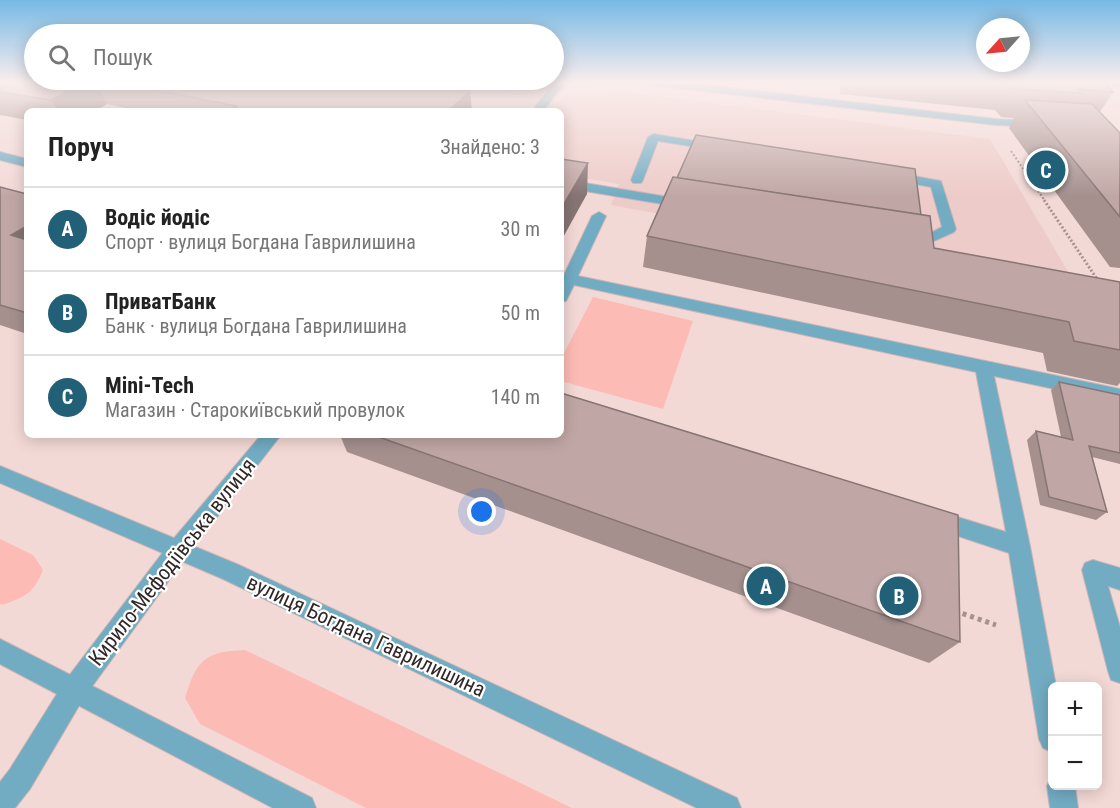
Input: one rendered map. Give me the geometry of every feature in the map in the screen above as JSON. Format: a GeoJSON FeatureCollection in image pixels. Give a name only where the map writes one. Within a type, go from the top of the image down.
{"type":"FeatureCollection","features":[{"type":"Feature","properties":{"kind":"street"},"geometry":{"type":"LineString","coordinates":[[977,120],[1054,126]]}},
{"type":"Feature","properties":{"kind":"street"},"geometry":{"type":"LineString","coordinates":[[638,180],[654,137],[725,149]]}},
{"type":"Feature","properties":{"kind":"street"},"geometry":{"type":"LineString","coordinates":[[0,156],[24,162]]}},
{"type":"Feature","properties":{"kind":"street"},"geometry":{"type":"LineString","coordinates":[[878,174],[937,184],[949,229],[923,242],[899,238]]}},
{"type":"Feature","properties":{"kind":"street"},"geometry":{"type":"LineString","coordinates":[[564,184],[698,206]]}},
{"type":"Feature","properties":{"kind":"street"},"geometry":{"type":"LineString","coordinates":[[564,291],[600,216]]}},
{"type":"Feature","properties":{"kind":"street"},"geometry":{"type":"LineString","coordinates":[[570,279],[984,369],[1120,396]]}},
{"type":"Feature","properties":{"kind":"street"},"geometry":{"type":"LineString","coordinates":[[984,369],[1019,546],[1052,736]]}},
{"type":"Feature","properties":{"kind":"street","name":"Кирило-Мефодіївська вулиця"},"geometry":{"type":"LineString","coordinates":[[0,804],[20,779],[74,690],[178,550],[270,438]]}},
{"type":"Feature","properties":{"kind":"street","name":"вулиця Богдана Гаврилишина"},"geometry":{"type":"LineString","coordinates":[[0,474],[231,572],[727,808]]}},
{"type":"Feature","properties":{"kind":"street"},"geometry":{"type":"LineString","coordinates":[[920,514],[1019,546]]}},
{"type":"Feature","properties":{"kind":"street"},"geometry":{"type":"LineString","coordinates":[[1120,579],[1093,570],[1120,671]]}},
{"type":"Feature","properties":{"kind":"street"},"geometry":{"type":"LineString","coordinates":[[0,651],[302,808]]}},
{"type":"Feature","properties":{"kind":"street"},"geometry":{"type":"LineString","coordinates":[[1061,790],[1064,808]]}},
{"type":"Feature","properties":{"kind":"path"},"geometry":{"type":"LineString","coordinates":[[1005,143],[1098,282],[1106,288]]}},
{"type":"Feature","properties":{"kind":"path"},"geometry":{"type":"LineString","coordinates":[[950,609],[1035,638]]}},
{"type":"Feature","properties":{"kind":"shaded area"},"geometry":{"type":"Polygon","coordinates":[[[564,120],[840,120],[990,139],[1080,292],[611,205],[619,184],[564,175],[564,120]]]}},
{"type":"Feature","properties":{"kind":"shaded area"},"geometry":{"type":"Polygon","coordinates":[[[593,297],[693,321],[663,409],[564,382],[564,353],[593,297]]]}},
{"type":"Feature","properties":{"kind":"shaded area"},"geometry":{"type":"Polygon","coordinates":[[[0,539],[33,555],[43,570],[28,593],[2,605],[0,604],[0,539]]]}},
{"type":"Feature","properties":{"kind":"shaded area"},"geometry":{"type":"Polygon","coordinates":[[[245,650],[572,808],[366,808],[200,724],[185,698],[198,666],[211,656],[245,650]]]}},
{"type":"Feature","properties":{"kind":"building"},"geometry":{"type":"Polygon","coordinates":[[[1041,120],[1107,120],[1120,133],[1120,217],[1041,120]]]}},
{"type":"Feature","properties":{"kind":"building"},"geometry":{"type":"Polygon","coordinates":[[[696,135],[915,169],[921,215],[677,178],[696,135]]]}},
{"type":"Feature","properties":{"kind":"building"},"geometry":{"type":"Polygon","coordinates":[[[564,159],[588,163],[564,204],[564,159]]]}},
{"type":"Feature","properties":{"kind":"building"},"geometry":{"type":"Polygon","coordinates":[[[673,177],[930,216],[934,248],[1120,282],[1120,350],[1074,341],[1069,322],[647,236],[673,177]]]}},
{"type":"Feature","properties":{"kind":"building"},"geometry":{"type":"Polygon","coordinates":[[[0,187],[24,193],[24,228],[11,235],[24,239],[24,312],[0,305],[0,187]]]}},
{"type":"Feature","properties":{"kind":"building"},"geometry":{"type":"Polygon","coordinates":[[[1059,382],[1120,395],[1120,453],[1089,446],[1107,512],[1049,497],[1036,431],[1073,440],[1059,382]]]}},
{"type":"Feature","properties":{"kind":"building"},"geometry":{"type":"Polygon","coordinates":[[[564,394],[958,515],[960,642],[382,438],[564,438],[564,394]]]}},
{"type":"Feature","properties":{"kind":"place","name":"Mini-Tech"},"geometry":{"type":"Point","coordinates":[1046,170]}},
{"type":"Feature","properties":{"kind":"place","name":"Водіс йодіс"},"geometry":{"type":"Point","coordinates":[766,586]}},
{"type":"Feature","properties":{"kind":"place","name":"ПриватБанк"},"geometry":{"type":"Point","coordinates":[899,596]}}]}
